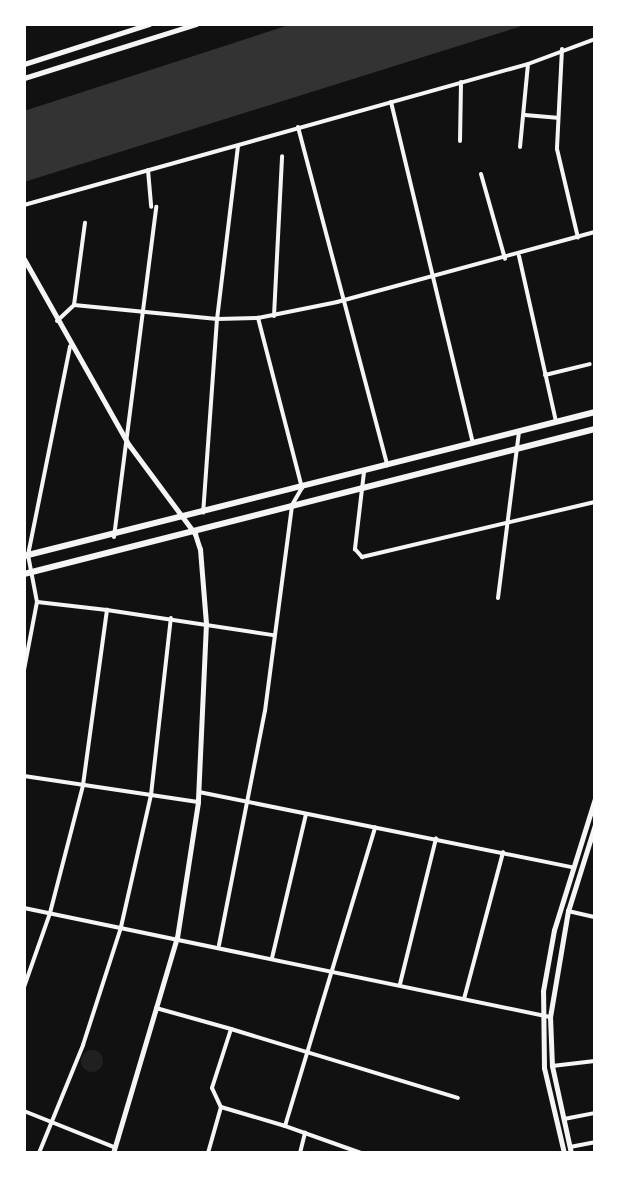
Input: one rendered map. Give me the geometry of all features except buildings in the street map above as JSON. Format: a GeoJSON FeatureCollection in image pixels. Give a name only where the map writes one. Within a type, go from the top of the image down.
{"type":"FeatureCollection","features":[{"type":"Feature","properties":{"kind":"main road"},"geometry":{"type":"LineString","coordinates":[[26,555],[184,520],[203,513],[595,412]]}},
{"type":"Feature","properties":{"kind":"main road"},"geometry":{"type":"LineString","coordinates":[[24,574],[195,534],[292,506],[595,429]]}},
{"type":"Feature","properties":{"kind":"street"},"geometry":{"type":"LineString","coordinates":[[24,64],[149,24]]}},
{"type":"Feature","properties":{"kind":"street"},"geometry":{"type":"LineString","coordinates":[[24,78],[196,24]]}},
{"type":"Feature","properties":{"kind":"street"},"geometry":{"type":"LineString","coordinates":[[24,205],[528,64],[562,49],[595,39]]}},
{"type":"Feature","properties":{"kind":"street"},"geometry":{"type":"LineString","coordinates":[[562,49],[557,149],[578,238]]}},
{"type":"Feature","properties":{"kind":"street"},"geometry":{"type":"LineString","coordinates":[[520,147],[525,115],[528,64]]}},
{"type":"Feature","properties":{"kind":"street"},"geometry":{"type":"LineString","coordinates":[[460,141],[461,82]]}},
{"type":"Feature","properties":{"kind":"street"},"geometry":{"type":"LineString","coordinates":[[391,102],[473,443]]}},
{"type":"Feature","properties":{"kind":"street"},"geometry":{"type":"LineString","coordinates":[[525,115],[557,118]]}},
{"type":"Feature","properties":{"kind":"street"},"geometry":{"type":"LineString","coordinates":[[298,127],[387,466]]}},
{"type":"Feature","properties":{"kind":"street"},"geometry":{"type":"LineString","coordinates":[[203,513],[217,319],[238,146]]}},
{"type":"Feature","properties":{"kind":"street"},"geometry":{"type":"LineString","coordinates":[[274,316],[282,156]]}},
{"type":"Feature","properties":{"kind":"street"},"geometry":{"type":"LineString","coordinates":[[114,537],[129,445],[153,207],[148,170]]}},
{"type":"Feature","properties":{"kind":"street"},"geometry":{"type":"LineString","coordinates":[[481,174],[505,259]]}},
{"type":"Feature","properties":{"kind":"street"},"geometry":{"type":"LineString","coordinates":[[56,322],[74,305],[85,223]]}},
{"type":"Feature","properties":{"kind":"street"},"geometry":{"type":"LineString","coordinates":[[74,305],[142,314],[217,319],[274,316],[434,279],[595,232]]}},
{"type":"Feature","properties":{"kind":"street"},"geometry":{"type":"LineString","coordinates":[[519,256],[556,422]]}},
{"type":"Feature","properties":{"kind":"street"},"geometry":{"type":"LineString","coordinates":[[24,259],[56,322],[129,445],[195,534],[206,623],[199,792],[177,937],[114,1150],[24,1112]]}},
{"type":"Feature","properties":{"kind":"street"},"geometry":{"type":"LineString","coordinates":[[219,945],[266,711],[273,635],[292,506],[302,488],[258,318]]}},
{"type":"Feature","properties":{"kind":"street"},"geometry":{"type":"LineString","coordinates":[[24,670],[37,602],[33,571],[26,555],[70,346]]}},
{"type":"Feature","properties":{"kind":"street"},"geometry":{"type":"LineString","coordinates":[[545,375],[590,364]]}},
{"type":"Feature","properties":{"kind":"street"},"geometry":{"type":"LineString","coordinates":[[498,598],[519,432]]}},
{"type":"Feature","properties":{"kind":"street"},"geometry":{"type":"LineString","coordinates":[[364,472],[365,487],[355,549],[362,556],[595,502]]}},
{"type":"Feature","properties":{"kind":"street"},"geometry":{"type":"LineString","coordinates":[[37,602],[171,618],[273,635]]}},
{"type":"Feature","properties":{"kind":"street"},"geometry":{"type":"LineString","coordinates":[[24,987],[50,913],[83,785],[107,610]]}},
{"type":"Feature","properties":{"kind":"street"},"geometry":{"type":"LineString","coordinates":[[39,1153],[83,1046],[121,927],[151,795],[171,618]]}},
{"type":"Feature","properties":{"kind":"street"},"geometry":{"type":"LineString","coordinates":[[24,777],[198,802]]}},
{"type":"Feature","properties":{"kind":"street"},"geometry":{"type":"LineString","coordinates":[[199,792],[572,867]]}},
{"type":"Feature","properties":{"kind":"street"},"geometry":{"type":"LineString","coordinates":[[564,1153],[544,1068],[541,1016],[549,952],[572,867],[595,798]]}},
{"type":"Feature","properties":{"kind":"street"},"geometry":{"type":"LineString","coordinates":[[272,957],[306,814]]}},
{"type":"Feature","properties":{"kind":"street"},"geometry":{"type":"LineString","coordinates":[[595,825],[568,911],[550,1017],[552,1066],[571,1150],[595,1142]]}},
{"type":"Feature","properties":{"kind":"street"},"geometry":{"type":"LineString","coordinates":[[285,1126],[310,1053],[375,827]]}},
{"type":"Feature","properties":{"kind":"street"},"geometry":{"type":"LineString","coordinates":[[400,984],[436,838]]}},
{"type":"Feature","properties":{"kind":"street"},"geometry":{"type":"LineString","coordinates":[[464,999],[504,852]]}},
{"type":"Feature","properties":{"kind":"street"},"geometry":{"type":"LineString","coordinates":[[24,908],[219,945],[550,1017]]}},
{"type":"Feature","properties":{"kind":"street"},"geometry":{"type":"LineString","coordinates":[[568,911],[595,917]]}},
{"type":"Feature","properties":{"kind":"street"},"geometry":{"type":"LineString","coordinates":[[155,1008],[458,1098]]}},
{"type":"Feature","properties":{"kind":"street"},"geometry":{"type":"LineString","coordinates":[[208,1153],[222,1107],[212,1088],[231,1029]]}},
{"type":"Feature","properties":{"kind":"street"},"geometry":{"type":"LineString","coordinates":[[552,1066],[595,1061]]}},
{"type":"Feature","properties":{"kind":"street"},"geometry":{"type":"LineString","coordinates":[[222,1107],[361,1153]]}},
{"type":"Feature","properties":{"kind":"street"},"geometry":{"type":"LineString","coordinates":[[563,1119],[595,1113]]}},
{"type":"Feature","properties":{"kind":"street"},"geometry":{"type":"LineString","coordinates":[[300,1153],[305,1133]]}},
{"type":"Feature","properties":{"kind":"shaded area"},"geometry":{"type":"Polygon","coordinates":[[[292,24],[528,24],[24,182],[24,111],[292,24]]]}},
{"type":"Feature","properties":{"kind":"shaded area"},"geometry":{"type":"Polygon","coordinates":[[[88,1050],[96,1050],[103,1057],[103,1065],[96,1072],[88,1072],[81,1065],[81,1057],[88,1050]]]}}]}
